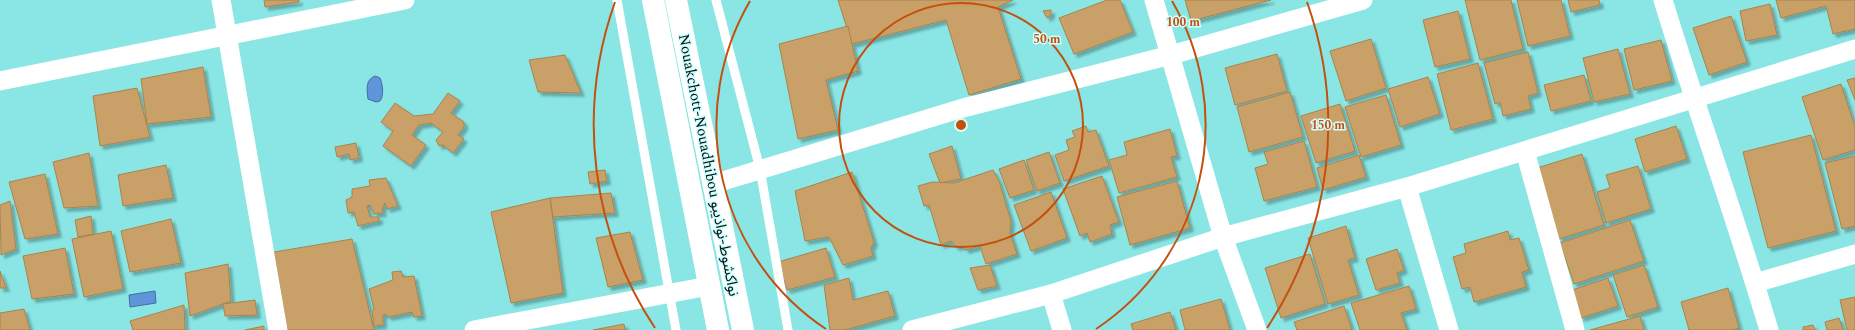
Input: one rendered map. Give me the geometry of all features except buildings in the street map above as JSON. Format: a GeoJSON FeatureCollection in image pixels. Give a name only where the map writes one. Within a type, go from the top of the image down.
{"type":"FeatureCollection","features":[{"type":"Feature","properties":{"kind":"highway","name":"Nouakchott-Nouadhibou نواكشوط-نواذيبو"},"geometry":{"type":"LineString","coordinates":[[654,0],[718,330]]}},
{"type":"Feature","properties":{"kind":"highway","name":"Nouakchott-Nouadhibou نواكشوط-نواذيبو"},"geometry":{"type":"LineString","coordinates":[[676,0],[712,184],[743,330]]}},
{"type":"Feature","properties":{"kind":"street"},"geometry":{"type":"LineString","coordinates":[[221,0],[278,330]]}},
{"type":"Feature","properties":{"kind":"street"},"geometry":{"type":"LineString","coordinates":[[0,81],[228,36],[353,5],[405,0]]}},
{"type":"Feature","properties":{"kind":"street"},"geometry":{"type":"LineString","coordinates":[[1154,0],[1223,237],[1257,330]]}},
{"type":"Feature","properties":{"kind":"street"},"geometry":{"type":"LineString","coordinates":[[712,184],[964,108],[1171,55],[1363,0]]}},
{"type":"Feature","properties":{"kind":"street"},"geometry":{"type":"LineString","coordinates":[[1663,0],[1693,98],[1755,283],[1769,330]]}},
{"type":"Feature","properties":{"kind":"street"},"geometry":{"type":"LineString","coordinates":[[912,330],[1051,294],[1223,237],[1407,187],[1855,49]]}},
{"type":"Feature","properties":{"kind":"street"},"geometry":{"type":"LineString","coordinates":[[1525,151],[1575,330]]}},
{"type":"Feature","properties":{"kind":"street"},"geometry":{"type":"LineString","coordinates":[[1407,187],[1449,330]]}},
{"type":"Feature","properties":{"kind":"street"},"geometry":{"type":"LineString","coordinates":[[1755,283],[1855,254]]}},
{"type":"Feature","properties":{"kind":"street"},"geometry":{"type":"LineString","coordinates":[[474,330],[709,286]]}},
{"type":"Feature","properties":{"kind":"street"},"geometry":{"type":"LineString","coordinates":[[1051,294],[1062,330]]}},
{"type":"Feature","properties":{"kind":"lane"},"geometry":{"type":"LineString","coordinates":[[617,0],[668,293],[676,330]]}},
{"type":"Feature","properties":{"kind":"lane"},"geometry":{"type":"LineString","coordinates":[[716,0],[760,169],[788,330]]}},
{"type":"Feature","properties":{"kind":"water"},"geometry":{"type":"Polygon","coordinates":[[[375,76],[380,78],[383,90],[380,101],[376,102],[368,99],[367,92],[368,83],[375,76]]]}},
{"type":"Feature","properties":{"kind":"water"},"geometry":{"type":"Polygon","coordinates":[[[155,291],[156,303],[130,307],[129,295],[155,291]]]}}]}
